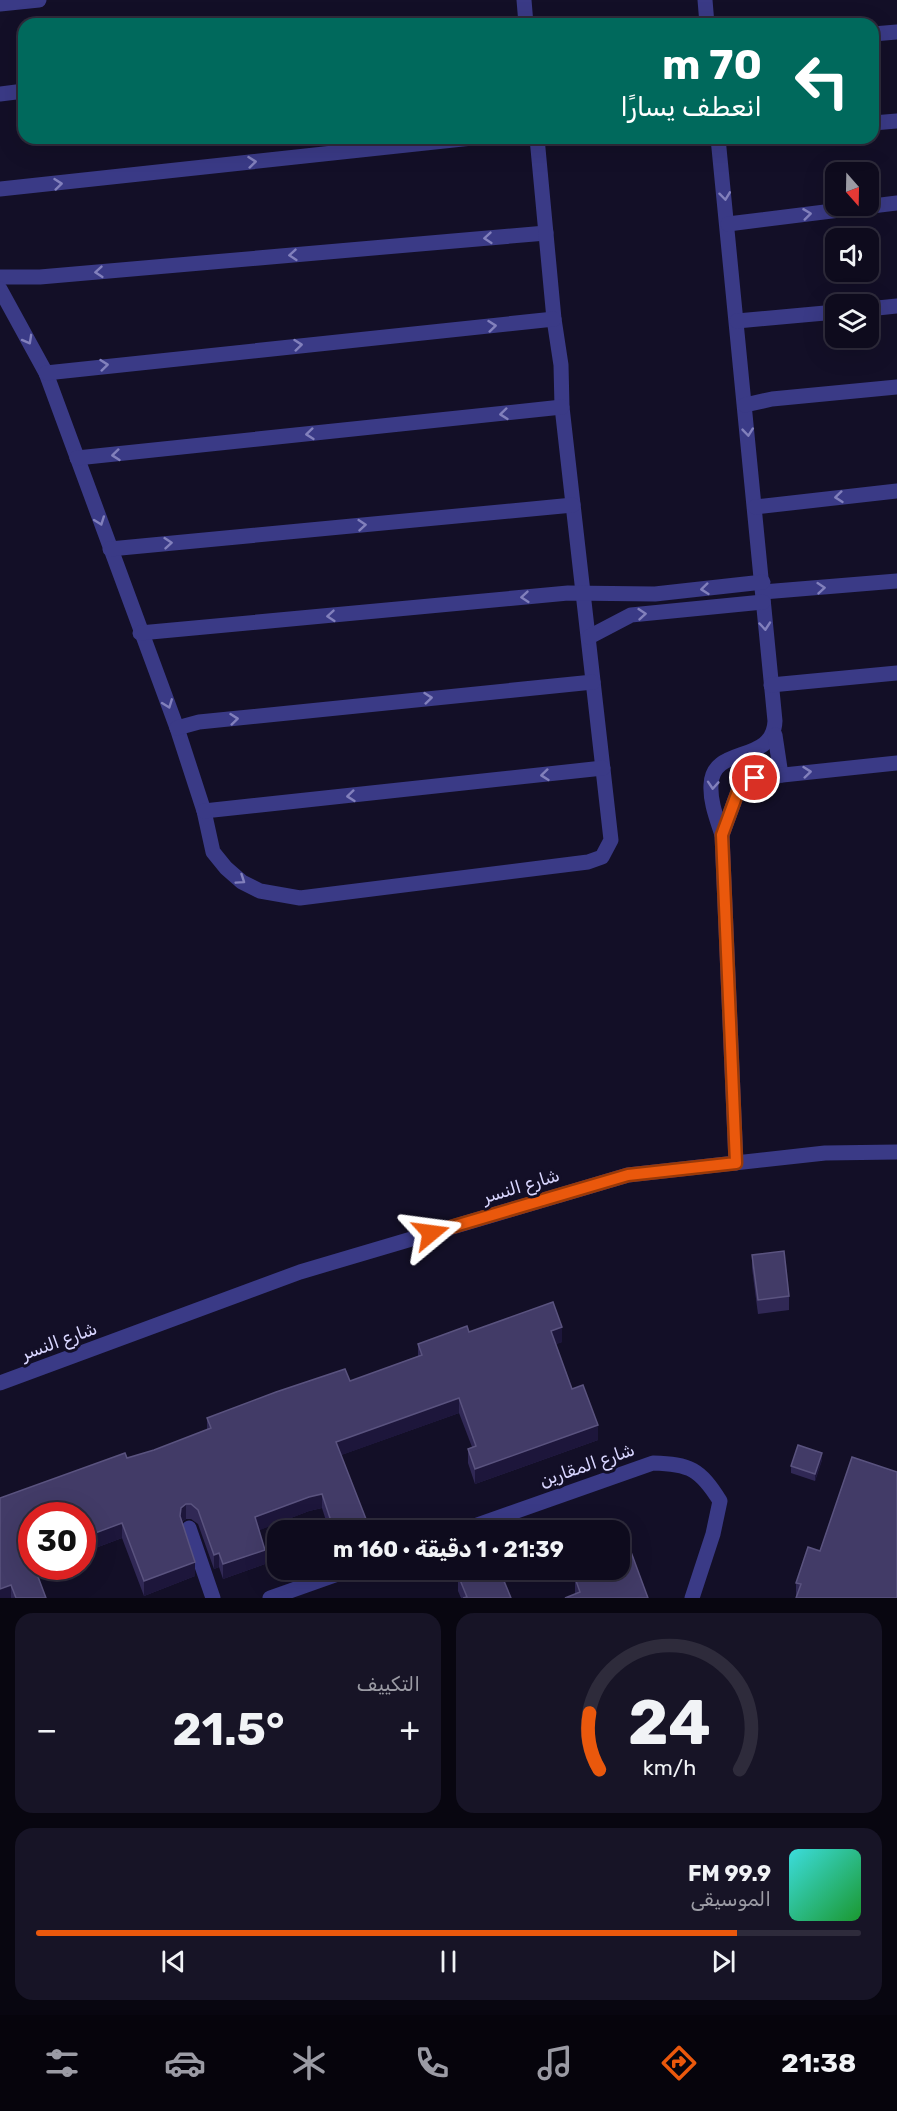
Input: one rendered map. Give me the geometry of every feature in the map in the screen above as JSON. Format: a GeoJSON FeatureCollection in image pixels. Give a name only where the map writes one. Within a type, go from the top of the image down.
{"type":"FeatureCollection","features":[{"type":"Feature","properties":{"kind":"street"},"geometry":{"type":"LineString","coordinates":[[0,4],[39,0]]}},
{"type":"Feature","properties":{"kind":"street"},"geometry":{"type":"LineString","coordinates":[[524,0],[526,18]]}},
{"type":"Feature","properties":{"kind":"street"},"geometry":{"type":"LineString","coordinates":[[705,0],[706,18]]}},
{"type":"Feature","properties":{"kind":"street"},"geometry":{"type":"LineString","coordinates":[[879,34],[897,32]]}},
{"type":"Feature","properties":{"kind":"street"},"geometry":{"type":"LineString","coordinates":[[0,94],[18,92]]}},
{"type":"Feature","properties":{"kind":"street"},"geometry":{"type":"LineString","coordinates":[[879,122],[897,121]]}},
{"type":"Feature","properties":{"kind":"street"},"geometry":{"type":"LineString","coordinates":[[0,189],[416,144]]}},
{"type":"Feature","properties":{"kind":"street"},"geometry":{"type":"LineString","coordinates":[[0,289],[46,373],[140,633],[177,728],[204,811],[213,852],[226,868],[260,891],[300,898],[588,862],[602,858],[611,840],[562,407],[561,365],[554,319],[538,144]]}},
{"type":"Feature","properties":{"kind":"street"},"geometry":{"type":"LineString","coordinates":[[719,144],[775,735],[781,775]]}},
{"type":"Feature","properties":{"kind":"street"},"geometry":{"type":"LineString","coordinates":[[728,224],[897,203]]}},
{"type":"Feature","properties":{"kind":"street"},"geometry":{"type":"LineString","coordinates":[[0,277],[40,277],[546,233]]}},
{"type":"Feature","properties":{"kind":"street"},"geometry":{"type":"LineString","coordinates":[[879,308],[897,306]]}},
{"type":"Feature","properties":{"kind":"street"},"geometry":{"type":"LineString","coordinates":[[737,321],[825,313]]}},
{"type":"Feature","properties":{"kind":"street"},"geometry":{"type":"LineString","coordinates":[[46,373],[554,319]]}},
{"type":"Feature","properties":{"kind":"street"},"geometry":{"type":"LineString","coordinates":[[745,405],[772,399],[897,387]]}},
{"type":"Feature","properties":{"kind":"street"},"geometry":{"type":"LineString","coordinates":[[77,458],[562,407]]}},
{"type":"Feature","properties":{"kind":"street"},"geometry":{"type":"LineString","coordinates":[[755,507],[897,491]]}},
{"type":"Feature","properties":{"kind":"street"},"geometry":{"type":"LineString","coordinates":[[110,549],[573,505]]}},
{"type":"Feature","properties":{"kind":"street"},"geometry":{"type":"LineString","coordinates":[[140,633],[583,592],[644,595],[763,592],[897,580]]}},
{"type":"Feature","properties":{"kind":"street"},"geometry":{"type":"LineString","coordinates":[[589,637],[631,615],[763,592]]}},
{"type":"Feature","properties":{"kind":"street"},"geometry":{"type":"LineString","coordinates":[[771,685],[897,673]]}},
{"type":"Feature","properties":{"kind":"street"},"geometry":{"type":"LineString","coordinates":[[177,728],[211,721],[593,682]]}},
{"type":"Feature","properties":{"kind":"street"},"geometry":{"type":"LineString","coordinates":[[736,1163],[722,835],[710,784],[714,772],[722,763],[767,744],[775,735]]}},
{"type":"Feature","properties":{"kind":"street"},"geometry":{"type":"LineString","coordinates":[[722,835],[740,786],[755,778],[897,763]]}},
{"type":"Feature","properties":{"kind":"street"},"geometry":{"type":"LineString","coordinates":[[204,811],[603,768]]}},
{"type":"Feature","properties":{"kind":"street","name":"شارع النسر"},"geometry":{"type":"LineString","coordinates":[[0,1383],[300,1272],[628,1175],[825,1153],[897,1152]]}},
{"type":"Feature","properties":{"kind":"street","name":"شارع المقارين"},"geometry":{"type":"LineString","coordinates":[[491,1520],[653,1463],[682,1464],[708,1481],[720,1501],[713,1534],[692,1598]]}},
{"type":"Feature","properties":{"kind":"street"},"geometry":{"type":"LineString","coordinates":[[189,1528],[213,1598]]}},
{"type":"Feature","properties":{"kind":"street"},"geometry":{"type":"LineString","coordinates":[[270,1598],[321,1580]]}},
{"type":"Feature","properties":{"kind":"building"},"geometry":{"type":"Polygon","coordinates":[[[784,1251],[789,1296],[758,1300],[752,1255],[784,1251]]]}},
{"type":"Feature","properties":{"kind":"building"},"geometry":{"type":"Polygon","coordinates":[[[553,1302],[562,1327],[551,1331],[572,1389],[583,1385],[598,1425],[475,1469],[468,1449],[476,1446],[459,1398],[336,1442],[366,1519],[331,1520],[322,1494],[309,1497],[255,1517],[265,1550],[223,1564],[219,1553],[214,1555],[198,1510],[191,1504],[186,1504],[181,1508],[180,1516],[195,1562],[144,1581],[122,1523],[96,1533],[96,1502],[18,1502],[18,1580],[39,1580],[46,1598],[16,1598],[11,1585],[0,1589],[0,1498],[125,1453],[127,1458],[154,1450],[211,1428],[207,1418],[276,1392],[345,1369],[350,1381],[422,1355],[418,1344],[467,1326],[469,1332],[553,1302]]]}},
{"type":"Feature","properties":{"kind":"building"},"geometry":{"type":"Polygon","coordinates":[[[798,1445],[822,1453],[815,1474],[791,1466],[798,1445]]]}},
{"type":"Feature","properties":{"kind":"building"},"geometry":{"type":"Polygon","coordinates":[[[852,1457],[897,1472],[897,1598],[796,1598],[801,1584],[796,1583],[808,1547],[820,1551],[852,1457]]]}},
{"type":"Feature","properties":{"kind":"building"},"geometry":{"type":"Polygon","coordinates":[[[630,1549],[648,1598],[565,1598],[580,1592],[576,1580],[630,1580],[630,1549]]]}},
{"type":"Feature","properties":{"kind":"building"},"geometry":{"type":"Polygon","coordinates":[[[460,1580],[504,1580],[511,1598],[463,1598],[467,1597],[460,1580]]]}},
{"type":"Feature","properties":{"kind":"route"},"geometry":{"type":"LineString","coordinates":[[431,1233],[628,1175],[736,1163],[722,835],[740,786],[755,778]]}}]}
